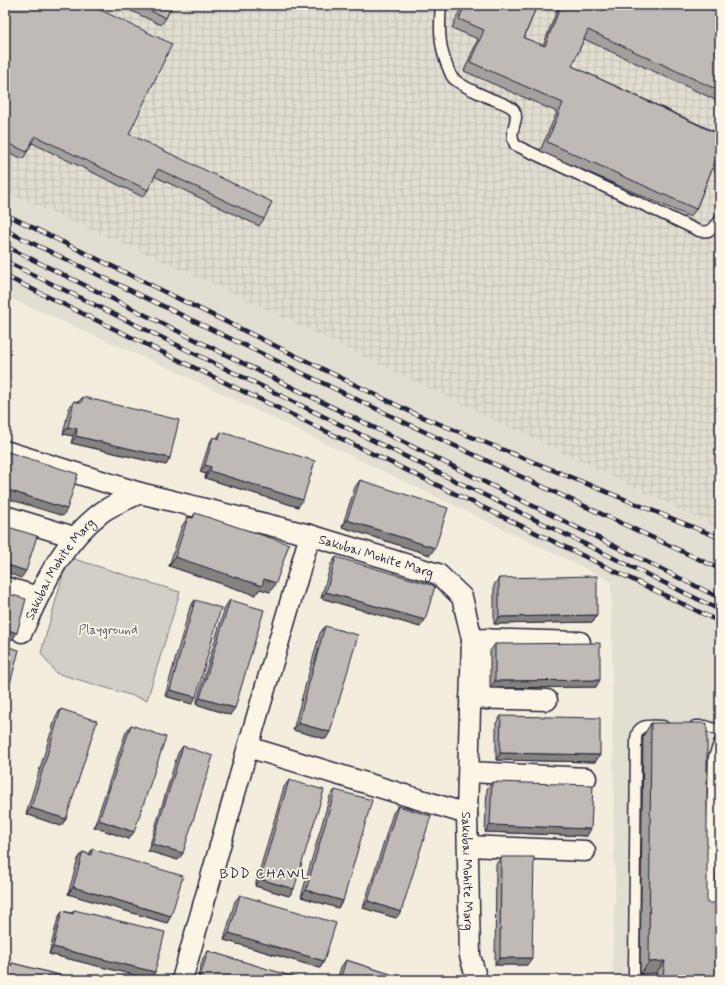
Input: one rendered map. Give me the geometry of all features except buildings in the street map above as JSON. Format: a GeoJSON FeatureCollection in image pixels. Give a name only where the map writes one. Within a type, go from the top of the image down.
{"type":"FeatureCollection","features":[{"type":"Feature","properties":{"kind":"street"},"geometry":{"type":"LineString","coordinates":[[5,451],[140,493]]}},
{"type":"Feature","properties":{"kind":"street","name":"Sakubai Mohite Marg"},"geometry":{"type":"LineString","coordinates":[[22,632],[48,575],[74,537],[103,511],[140,493],[310,535],[438,574],[462,597],[479,639],[478,699],[468,772],[467,814],[470,956],[476,980]]}},
{"type":"Feature","properties":{"kind":"street"},"geometry":{"type":"LineString","coordinates":[[5,516],[74,537]]}},
{"type":"Feature","properties":{"kind":"street"},"geometry":{"type":"LineString","coordinates":[[182,980],[310,535]]}},
{"type":"Feature","properties":{"kind":"street"},"geometry":{"type":"LineString","coordinates":[[5,587],[38,597]]}},
{"type":"Feature","properties":{"kind":"street"},"geometry":{"type":"LineString","coordinates":[[479,639],[580,642]]}},
{"type":"Feature","properties":{"kind":"street"},"geometry":{"type":"LineString","coordinates":[[478,699],[547,700]]}},
{"type":"Feature","properties":{"kind":"street"},"geometry":{"type":"LineString","coordinates":[[248,747],[467,814]]}},
{"type":"Feature","properties":{"kind":"street"},"geometry":{"type":"LineString","coordinates":[[468,772],[586,778]]}},
{"type":"Feature","properties":{"kind":"street"},"geometry":{"type":"LineString","coordinates":[[468,846],[585,851]]}},
{"type":"Feature","properties":{"kind":"lane"},"geometry":{"type":"LineString","coordinates":[[441,5],[440,32],[442,55],[453,78],[469,89],[507,105],[514,110],[517,118],[512,131],[512,139],[515,145],[699,231],[706,232],[712,230],[720,220]]}},
{"type":"Feature","properties":{"kind":"lane"},"geometry":{"type":"LineString","coordinates":[[636,980],[634,973],[636,732],[639,728],[644,726],[706,726],[720,731]]}},
{"type":"Feature","properties":{"kind":"lane"},"geometry":{"type":"LineString","coordinates":[[720,741],[714,756],[710,894],[713,904],[720,911]]}},
{"type":"Feature","properties":{"kind":"shaded area"},"geometry":{"type":"Polygon","coordinates":[[[5,5],[720,5],[720,529],[213,284],[5,192],[5,5]]]}},
{"type":"Feature","properties":{"kind":"shaded area"},"geometry":{"type":"Polygon","coordinates":[[[5,192],[213,284],[720,529],[720,980],[612,980],[615,895],[611,581],[177,372],[5,296],[5,192]]]}},
{"type":"Feature","properties":{"kind":"green space","name":"Playground"},"geometry":{"type":"Polygon","coordinates":[[[68,557],[180,592],[147,700],[56,673],[41,653],[68,557]]]}},
{"type":"Feature","properties":{"kind":"railway"},"geometry":{"type":"LineString","coordinates":[[5,214],[415,414],[720,538]]}},
{"type":"Feature","properties":{"kind":"railway"},"geometry":{"type":"LineString","coordinates":[[5,230],[410,425],[720,569]]}},
{"type":"Feature","properties":{"kind":"railway"},"geometry":{"type":"LineString","coordinates":[[5,246],[720,598]]}},
{"type":"Feature","properties":{"kind":"railway"},"geometry":{"type":"LineString","coordinates":[[5,261],[720,610]]}},
{"type":"Feature","properties":{"kind":"railway"},"geometry":{"type":"LineString","coordinates":[[5,276],[720,622]]}},
{"type":"Feature","properties":{"kind":"district","name":"BDD CHAWL"},"geometry":{"type":"Point","coordinates":[265,873]}}]}
